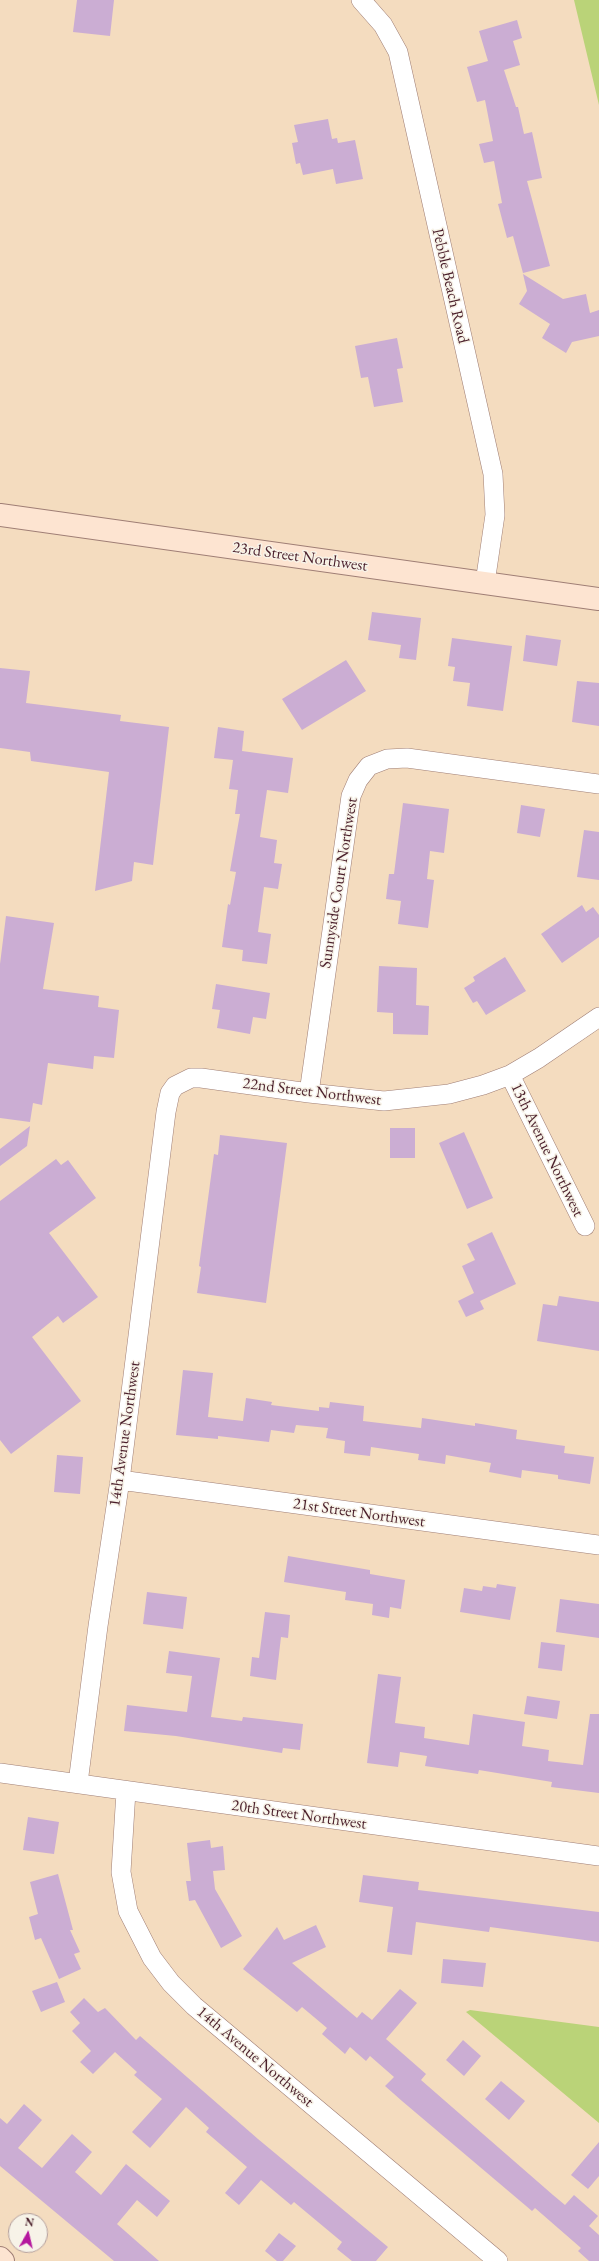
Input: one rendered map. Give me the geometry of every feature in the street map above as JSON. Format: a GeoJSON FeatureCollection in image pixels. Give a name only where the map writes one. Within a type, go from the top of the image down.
{"type":"FeatureCollection","features":[{"type":"Feature","properties":{"kind":"street","name":"Pebble Beach Road"},"geometry":{"type":"LineString","coordinates":[[362,0],[383,25],[398,52],[493,474],[495,514],[485,583]]}},
{"type":"Feature","properties":{"kind":"street","name":"23rd Street Northwest"},"geometry":{"type":"LineString","coordinates":[[0,515],[599,600]]}},
{"type":"Feature","properties":{"kind":"street","name":"Sunnyside Court Northwest"},"geometry":{"type":"LineString","coordinates":[[309,1094],[351,796],[358,780],[369,766],[387,759],[407,758],[599,784]]}},
{"type":"Feature","properties":{"kind":"street","name":"22nd Street Northwest"},"geometry":{"type":"LineString","coordinates":[[175,1086],[191,1078],[201,1078],[309,1094],[384,1101],[417,1099],[483,1086],[510,1075],[539,1058],[599,1017]]}},
{"type":"Feature","properties":{"kind":"street","name":"13th Avenue Northwest"},"geometry":{"type":"LineString","coordinates":[[510,1075],[585,1226]]}},
{"type":"Feature","properties":{"kind":"street","name":"14th Avenue Northwest"},"geometry":{"type":"LineString","coordinates":[[78,1783],[98,1626],[120,1480],[166,1112],[170,1093],[175,1086]]}},
{"type":"Feature","properties":{"kind":"street","name":"21st Street Northwest"},"geometry":{"type":"LineString","coordinates":[[120,1480],[599,1545]]}},
{"type":"Feature","properties":{"kind":"street","name":"20th Street Northwest"},"geometry":{"type":"LineString","coordinates":[[0,1773],[599,1856]]}},
{"type":"Feature","properties":{"kind":"street","name":"14th Avenue Northwest"},"geometry":{"type":"LineString","coordinates":[[126,1791],[122,1831],[121,1872],[128,1911],[152,1958],[171,1983],[194,2006],[498,2261]]}},
{"type":"Feature","properties":{"kind":"street"},"geometry":{"type":"LineString","coordinates":[[0,2258],[4,2261]]}},
{"type":"Feature","properties":{"kind":"green space"},"geometry":{"type":"Polygon","coordinates":[[[574,0],[599,0],[599,105],[574,0]]]}},
{"type":"Feature","properties":{"kind":"green space"},"geometry":{"type":"Polygon","coordinates":[[[470,2010],[599,2027],[599,2123],[466,2012],[470,2010]]]}},
{"type":"Feature","properties":{"kind":"building"},"geometry":{"type":"Polygon","coordinates":[[[77,0],[114,0],[110,36],[73,32],[77,0]]]}},
{"type":"Feature","properties":{"kind":"building"},"geometry":{"type":"Polygon","coordinates":[[[517,20],[522,38],[513,41],[520,65],[504,70],[516,107],[518,107],[524,134],[532,132],[542,178],[527,181],[550,266],[523,273],[513,236],[507,238],[498,204],[502,203],[494,161],[484,163],[479,144],[493,141],[485,100],[477,102],[467,67],[488,61],[479,31],[517,20]]]}},
{"type":"Feature","properties":{"kind":"building"},"geometry":{"type":"Polygon","coordinates":[[[328,119],[332,139],[337,138],[338,143],[355,140],[363,179],[336,184],[333,169],[303,175],[300,163],[296,164],[292,143],[298,142],[294,125],[328,119]]]}},
{"type":"Feature","properties":{"kind":"building"},"geometry":{"type":"Polygon","coordinates":[[[523,274],[563,299],[586,294],[590,313],[599,310],[599,336],[572,342],[566,353],[542,338],[550,324],[519,304],[527,291],[523,274]]]}},
{"type":"Feature","properties":{"kind":"building"},"geometry":{"type":"Polygon","coordinates":[[[397,338],[403,368],[397,369],[403,402],[374,407],[368,377],[361,378],[355,346],[397,338]]]}},
{"type":"Feature","properties":{"kind":"building"},"geometry":{"type":"Polygon","coordinates":[[[372,612],[421,618],[416,660],[399,658],[401,645],[368,640],[372,612]]]}},
{"type":"Feature","properties":{"kind":"building"},"geometry":{"type":"Polygon","coordinates":[[[526,635],[561,640],[557,666],[523,661],[526,635]]]}},
{"type":"Feature","properties":{"kind":"building"},"geometry":{"type":"Polygon","coordinates":[[[452,638],[512,646],[503,711],[467,706],[470,683],[453,681],[455,667],[448,666],[452,638]]]}},
{"type":"Feature","properties":{"kind":"building"},"geometry":{"type":"Polygon","coordinates":[[[346,660],[366,691],[302,730],[282,699],[346,660]]]}},
{"type":"Feature","properties":{"kind":"building"},"geometry":{"type":"Polygon","coordinates":[[[0,668],[30,671],[26,703],[121,715],[120,721],[169,727],[153,865],[134,862],[132,881],[95,891],[109,772],[31,761],[30,752],[0,748],[0,668]]]}},
{"type":"Feature","properties":{"kind":"building"},"geometry":{"type":"Polygon","coordinates":[[[577,681],[599,683],[599,726],[572,722],[577,681]]]}},
{"type":"Feature","properties":{"kind":"building"},"geometry":{"type":"Polygon","coordinates":[[[218,727],[244,731],[242,751],[293,758],[288,793],[267,790],[260,837],[277,840],[274,863],[282,864],[278,889],[264,887],[258,932],[271,934],[267,964],[242,961],[243,950],[222,947],[228,904],[230,905],[236,872],[230,871],[240,814],[235,814],[238,790],[229,789],[233,760],[214,758],[218,727]]]}},
{"type":"Feature","properties":{"kind":"building"},"geometry":{"type":"Polygon","coordinates":[[[403,803],[449,809],[444,853],[430,851],[427,879],[434,880],[428,928],[398,924],[401,901],[386,899],[389,874],[394,874],[403,803]]]}},
{"type":"Feature","properties":{"kind":"building"},"geometry":{"type":"Polygon","coordinates":[[[521,805],[545,809],[540,837],[517,833],[521,805]]]}},
{"type":"Feature","properties":{"kind":"building"},"geometry":{"type":"Polygon","coordinates":[[[584,830],[599,832],[599,880],[577,877],[584,830]]]}},
{"type":"Feature","properties":{"kind":"building"},"geometry":{"type":"Polygon","coordinates":[[[582,905],[586,912],[593,907],[599,915],[599,937],[562,963],[541,934],[582,905]]]}},
{"type":"Feature","properties":{"kind":"building"},"geometry":{"type":"Polygon","coordinates":[[[6,916],[54,923],[43,989],[99,996],[98,1007],[119,1010],[114,1058],[94,1056],[93,1069],[48,1063],[42,1105],[33,1103],[30,1122],[0,1118],[0,964],[6,916]]]}},
{"type":"Feature","properties":{"kind":"building"},"geometry":{"type":"Polygon","coordinates":[[[505,957],[526,991],[486,1015],[477,1001],[473,1003],[464,988],[475,981],[473,977],[505,957]]]}},
{"type":"Feature","properties":{"kind":"building"},"geometry":{"type":"Polygon","coordinates":[[[379,966],[417,968],[416,1005],[429,1006],[428,1035],[393,1034],[393,1013],[377,1012],[379,966]]]}},
{"type":"Feature","properties":{"kind":"building"},"geometry":{"type":"Polygon","coordinates":[[[216,984],[270,993],[266,1019],[253,1017],[250,1034],[217,1028],[220,1010],[212,1009],[216,984]]]}},
{"type":"Feature","properties":{"kind":"building"},"geometry":{"type":"Polygon","coordinates":[[[30,1126],[27,1146],[0,1166],[0,1149],[30,1126]]]}},
{"type":"Feature","properties":{"kind":"building"},"geometry":{"type":"Polygon","coordinates":[[[390,1128],[415,1128],[415,1158],[390,1158],[390,1128]]]}},
{"type":"Feature","properties":{"kind":"building"},"geometry":{"type":"Polygon","coordinates":[[[464,1132],[493,1198],[467,1209],[439,1143],[464,1132]]]}},
{"type":"Feature","properties":{"kind":"building"},"geometry":{"type":"Polygon","coordinates":[[[220,1135],[287,1143],[266,1303],[197,1293],[201,1267],[199,1266],[214,1154],[218,1155],[220,1135]]]}},
{"type":"Feature","properties":{"kind":"building"},"geometry":{"type":"Polygon","coordinates":[[[56,1159],[61,1165],[68,1160],[96,1198],[49,1233],[98,1297],[63,1323],[58,1316],[32,1337],[81,1401],[11,1454],[0,1440],[0,1201],[56,1159]]]}},
{"type":"Feature","properties":{"kind":"building"},"geometry":{"type":"Polygon","coordinates":[[[492,1232],[516,1284],[480,1301],[484,1309],[466,1317],[458,1301],[474,1293],[462,1266],[475,1260],[467,1244],[492,1232]]]}},
{"type":"Feature","properties":{"kind":"building"},"geometry":{"type":"Polygon","coordinates":[[[559,1296],[599,1302],[599,1351],[537,1341],[543,1304],[557,1306],[559,1296]]]}},
{"type":"Feature","properties":{"kind":"building"},"geometry":{"type":"Polygon","coordinates":[[[183,1370],[213,1373],[208,1417],[243,1421],[246,1398],[272,1402],[271,1405],[319,1411],[319,1407],[329,1408],[330,1402],[364,1406],[363,1421],[421,1428],[422,1418],[475,1426],[475,1423],[517,1430],[516,1439],[565,1446],[564,1453],[594,1457],[590,1484],[558,1479],[558,1475],[522,1470],[521,1478],[489,1472],[491,1463],[446,1455],[445,1464],[418,1460],[419,1454],[371,1447],[370,1456],[344,1453],[345,1441],[326,1438],[328,1428],[296,1425],[294,1433],[271,1430],[269,1442],[218,1436],[218,1439],[176,1435],[183,1370]]]}},
{"type":"Feature","properties":{"kind":"building"},"geometry":{"type":"Polygon","coordinates":[[[57,1455],[83,1457],[80,1494],[54,1492],[57,1455]]]}},
{"type":"Feature","properties":{"kind":"building"},"geometry":{"type":"Polygon","coordinates":[[[288,1556],[370,1570],[370,1574],[405,1580],[401,1609],[390,1607],[389,1618],[372,1615],[373,1604],[345,1600],[346,1592],[284,1582],[288,1556]]]}},
{"type":"Feature","properties":{"kind":"building"},"geometry":{"type":"Polygon","coordinates":[[[497,1584],[516,1587],[510,1620],[460,1612],[464,1588],[482,1591],[483,1586],[496,1588],[497,1584]]]}},
{"type":"Feature","properties":{"kind":"building"},"geometry":{"type":"Polygon","coordinates":[[[147,1592],[187,1597],[183,1629],[143,1624],[147,1592]]]}},
{"type":"Feature","properties":{"kind":"building"},"geometry":{"type":"Polygon","coordinates":[[[560,1599],[599,1604],[599,1638],[556,1632],[560,1599]]]}},
{"type":"Feature","properties":{"kind":"building"},"geometry":{"type":"Polygon","coordinates":[[[265,1612],[290,1615],[288,1638],[281,1637],[276,1680],[250,1676],[252,1657],[259,1658],[265,1612]]]}},
{"type":"Feature","properties":{"kind":"building"},"geometry":{"type":"Polygon","coordinates":[[[541,1642],[565,1645],[562,1671],[538,1668],[541,1642]]]}},
{"type":"Feature","properties":{"kind":"building"},"geometry":{"type":"Polygon","coordinates":[[[169,1651],[220,1658],[211,1717],[242,1721],[243,1717],[303,1724],[300,1750],[283,1748],[282,1753],[176,1736],[124,1731],[127,1705],[187,1712],[192,1676],[166,1673],[169,1651]]]}},
{"type":"Feature","properties":{"kind":"building"},"geometry":{"type":"Polygon","coordinates":[[[378,1674],[401,1677],[395,1723],[425,1727],[424,1738],[469,1745],[473,1714],[525,1722],[522,1746],[549,1750],[548,1761],[583,1765],[590,1714],[599,1714],[599,1793],[551,1787],[552,1782],[479,1770],[478,1774],[425,1766],[427,1756],[400,1752],[398,1767],[367,1763],[378,1674]]]}},
{"type":"Feature","properties":{"kind":"building"},"geometry":{"type":"Polygon","coordinates":[[[527,1696],[560,1701],[557,1719],[524,1714],[527,1696]]]}},
{"type":"Feature","properties":{"kind":"building"},"geometry":{"type":"Polygon","coordinates":[[[28,1817],[59,1822],[54,1854],[23,1850],[28,1817]]]}},
{"type":"Feature","properties":{"kind":"building"},"geometry":{"type":"Polygon","coordinates":[[[210,1840],[211,1848],[223,1846],[225,1870],[213,1871],[215,1889],[242,1936],[221,1948],[195,1900],[189,1901],[186,1881],[191,1881],[187,1843],[210,1840]]]}},
{"type":"Feature","properties":{"kind":"building"},"geometry":{"type":"Polygon","coordinates":[[[58,1874],[73,1930],[70,1930],[80,1952],[74,1954],[81,1969],[59,1979],[41,1938],[35,1940],[29,1917],[38,1914],[30,1882],[58,1874]]]}},
{"type":"Feature","properties":{"kind":"building"},"geometry":{"type":"Polygon","coordinates":[[[363,1875],[419,1882],[418,1890],[599,1912],[599,1942],[490,1927],[489,1932],[416,1922],[412,1955],[387,1952],[393,1907],[359,1902],[363,1875]]]}},
{"type":"Feature","properties":{"kind":"building"},"geometry":{"type":"Polygon","coordinates":[[[316,1925],[326,1947],[292,1963],[357,2018],[362,2012],[372,2020],[400,1989],[417,2003],[386,2039],[426,2074],[421,2080],[553,2195],[565,2205],[574,2195],[598,2216],[589,2226],[599,2235],[599,2261],[589,2261],[578,2251],[581,2248],[535,2208],[532,2211],[385,2086],[394,2077],[370,2056],[366,2061],[350,2047],[345,2054],[322,2034],[327,2028],[302,2007],[297,2012],[243,1969],[277,1927],[284,1940],[316,1925]]]}},
{"type":"Feature","properties":{"kind":"building"},"geometry":{"type":"Polygon","coordinates":[[[443,1959],[486,1963],[483,1987],[441,1983],[443,1959]]]}},
{"type":"Feature","properties":{"kind":"building"},"geometry":{"type":"Polygon","coordinates":[[[57,1982],[65,2002],[41,2012],[32,1991],[57,1982]]]}},
{"type":"Feature","properties":{"kind":"building"},"geometry":{"type":"Polygon","coordinates":[[[84,1998],[98,2012],[105,2008],[136,2040],[140,2036],[258,2139],[388,2247],[376,2261],[352,2261],[337,2249],[342,2242],[294,2202],[291,2205],[261,2180],[239,2205],[225,2193],[247,2167],[206,2132],[209,2128],[186,2107],[150,2148],[132,2132],[162,2099],[134,2075],[137,2072],[115,2052],[93,2074],[80,2062],[91,2051],[72,2031],[80,2023],[70,2012],[84,1998]]]}},
{"type":"Feature","properties":{"kind":"building"},"geometry":{"type":"Polygon","coordinates":[[[463,2040],[481,2056],[464,2076],[446,2060],[463,2040]]]}},
{"type":"Feature","properties":{"kind":"building"},"geometry":{"type":"Polygon","coordinates":[[[501,2081],[525,2101],[509,2120],[485,2099],[501,2081]]]}},
{"type":"Feature","properties":{"kind":"building"},"geometry":{"type":"Polygon","coordinates":[[[24,2104],[42,2120],[18,2148],[42,2168],[72,2134],[92,2152],[75,2172],[101,2195],[126,2164],[170,2201],[157,2217],[137,2200],[117,2224],[159,2261],[114,2261],[0,2166],[0,2118],[7,2124],[24,2104]]]}},
{"type":"Feature","properties":{"kind":"building"},"geometry":{"type":"Polygon","coordinates":[[[599,2142],[599,2176],[588,2189],[571,2175],[599,2142]]]}},
{"type":"Feature","properties":{"kind":"building"},"geometry":{"type":"Polygon","coordinates":[[[279,2233],[296,2246],[283,2261],[277,2261],[265,2251],[279,2233]]]}}]}
